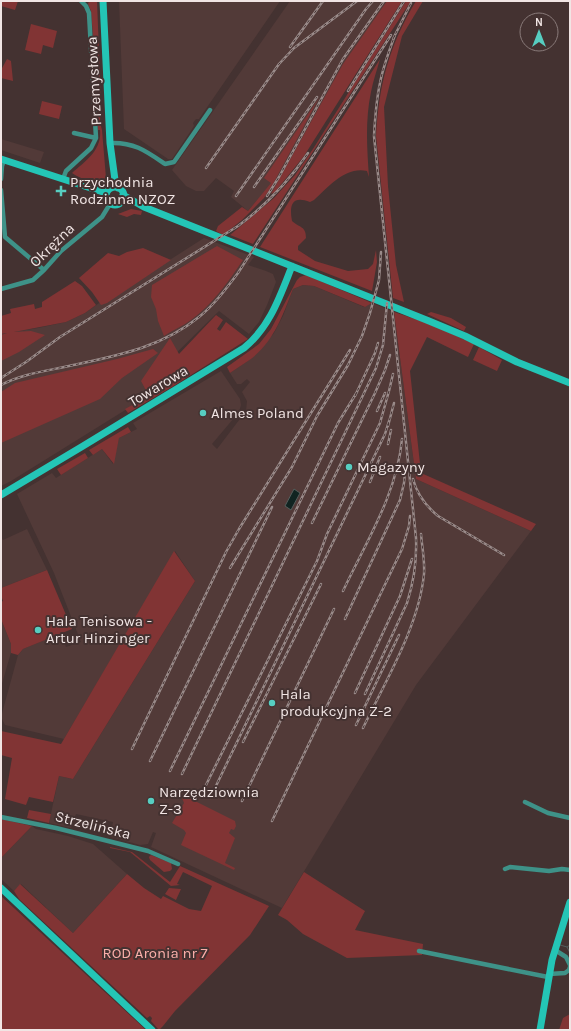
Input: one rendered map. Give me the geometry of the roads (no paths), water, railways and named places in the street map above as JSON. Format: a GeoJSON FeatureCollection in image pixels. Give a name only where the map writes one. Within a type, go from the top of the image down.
{"type":"FeatureCollection","features":[{"type":"Feature","properties":{"kind":"main road","name":"Przemysłowa"},"geometry":{"type":"LineString","coordinates":[[103,1],[112,160],[112,190]]}},
{"type":"Feature","properties":{"kind":"main road"},"geometry":{"type":"LineString","coordinates":[[2,159],[63,179],[112,190],[121,190],[122,199]]}},
{"type":"Feature","properties":{"kind":"main road"},"geometry":{"type":"LineString","coordinates":[[112,190],[106,199],[110,204],[116,205],[122,199]]}},
{"type":"Feature","properties":{"kind":"main road"},"geometry":{"type":"LineString","coordinates":[[122,199],[429,321],[517,362],[570,383]]}},
{"type":"Feature","properties":{"kind":"main road","name":"Towarowa"},"geometry":{"type":"LineString","coordinates":[[1,495],[244,348],[256,338],[265,326],[292,266]]}},
{"type":"Feature","properties":{"kind":"main road"},"geometry":{"type":"LineString","coordinates":[[1,888],[152,1030]]}},
{"type":"Feature","properties":{"kind":"main road"},"geometry":{"type":"LineString","coordinates":[[540,1030],[555,950],[570,902]]}},
{"type":"Feature","properties":{"kind":"street"},"geometry":{"type":"LineString","coordinates":[[63,179],[66,171],[91,148],[96,138],[89,13],[86,6],[81,1]]}},
{"type":"Feature","properties":{"kind":"street"},"geometry":{"type":"LineString","coordinates":[[110,143],[140,147],[165,164],[174,162],[210,110]]}},
{"type":"Feature","properties":{"kind":"street"},"geometry":{"type":"LineString","coordinates":[[74,133],[96,138]]}},
{"type":"Feature","properties":{"kind":"street"},"geometry":{"type":"LineString","coordinates":[[1,179],[2,159]]}},
{"type":"Feature","properties":{"kind":"street"},"geometry":{"type":"LineString","coordinates":[[1,190],[3,237],[44,270]]}},
{"type":"Feature","properties":{"kind":"street","name":"Okrężna"},"geometry":{"type":"LineString","coordinates":[[1,289],[33,280],[61,251],[102,217],[110,204]]}},
{"type":"Feature","properties":{"kind":"street"},"geometry":{"type":"LineString","coordinates":[[525,802],[548,813],[570,818]]}},
{"type":"Feature","properties":{"kind":"street","name":"Strzelińska"},"geometry":{"type":"LineString","coordinates":[[1,817],[56,828],[148,851],[178,864]]}},
{"type":"Feature","properties":{"kind":"street"},"geometry":{"type":"LineString","coordinates":[[505,869],[512,867],[549,871],[562,869],[570,870]]}},
{"type":"Feature","properties":{"kind":"street"},"geometry":{"type":"LineString","coordinates":[[420,951],[549,976],[565,973],[570,967],[566,957],[555,950]]}},
{"type":"Feature","properties":{"kind":"water"},"geometry":{"type":"Polygon","coordinates":[[[294,489],[300,493],[291,510],[285,506],[294,489]]]}},
{"type":"Feature","properties":{"kind":"waterway"},"geometry":{"type":"LineString","coordinates":[[560,945],[567,947]]}},
{"type":"Feature","properties":{"kind":"waterway"},"geometry":{"type":"LineString","coordinates":[[570,945],[567,947],[570,953]]}},
{"type":"Feature","properties":{"kind":"railway"},"geometry":{"type":"LineString","coordinates":[[290,47],[323,1]]}},
{"type":"Feature","properties":{"kind":"railway"},"geometry":{"type":"LineString","coordinates":[[206,168],[279,64],[294,48],[357,1]]}},
{"type":"Feature","properties":{"kind":"railway"},"geometry":{"type":"LineString","coordinates":[[236,196],[373,1]]}},
{"type":"Feature","properties":{"kind":"railway"},"geometry":{"type":"LineString","coordinates":[[267,196],[279,177],[343,59],[384,1]]}},
{"type":"Feature","properties":{"kind":"railway"},"geometry":{"type":"LineString","coordinates":[[348,91],[404,1]]}},
{"type":"Feature","properties":{"kind":"railway"},"geometry":{"type":"LineString","coordinates":[[393,39],[411,3]]}},
{"type":"Feature","properties":{"kind":"railway"},"geometry":{"type":"LineString","coordinates":[[1,385],[26,375],[137,349],[169,336],[184,328],[199,317],[220,296],[238,273],[391,35]]}},
{"type":"Feature","properties":{"kind":"railway"},"geometry":{"type":"LineString","coordinates":[[365,694],[407,603],[412,587],[416,555],[416,538],[374,136],[380,83],[384,65],[395,35]]}},
{"type":"Feature","properties":{"kind":"railway"},"geometry":{"type":"LineString","coordinates":[[254,187],[317,97]]}},
{"type":"Feature","properties":{"kind":"railway"},"geometry":{"type":"LineString","coordinates":[[1,378],[60,337],[238,226],[258,210],[276,192],[308,153]]}},
{"type":"Feature","properties":{"kind":"railway"},"geometry":{"type":"LineString","coordinates":[[230,568],[292,467],[317,416],[348,365],[362,336],[379,280],[381,252]]}},
{"type":"Feature","properties":{"kind":"railway"},"geometry":{"type":"LineString","coordinates":[[182,774],[376,368],[383,345],[387,303]]}},
{"type":"Feature","properties":{"kind":"railway"},"geometry":{"type":"LineString","coordinates":[[355,396],[375,353],[378,343]]}},
{"type":"Feature","properties":{"kind":"railway"},"geometry":{"type":"LineString","coordinates":[[132,749],[226,552],[350,350]]}},
{"type":"Feature","properties":{"kind":"railway"},"geometry":{"type":"LineString","coordinates":[[312,523],[375,393],[390,355]]}},
{"type":"Feature","properties":{"kind":"railway"},"geometry":{"type":"LineString","coordinates":[[206,785],[317,561],[327,534],[380,423],[393,374]]}},
{"type":"Feature","properties":{"kind":"railway"},"geometry":{"type":"LineString","coordinates":[[170,771],[338,423],[357,392]]}},
{"type":"Feature","properties":{"kind":"railway"},"geometry":{"type":"LineString","coordinates":[[377,411],[385,393]]}},
{"type":"Feature","properties":{"kind":"railway"},"geometry":{"type":"LineString","coordinates":[[388,426],[394,403]]}},
{"type":"Feature","properties":{"kind":"railway"},"geometry":{"type":"LineString","coordinates":[[215,788],[385,434],[389,421]]}},
{"type":"Feature","properties":{"kind":"railway"},"geometry":{"type":"LineString","coordinates":[[388,444],[391,430]]}},
{"type":"Feature","properties":{"kind":"railway"},"geometry":{"type":"LineString","coordinates":[[343,591],[387,498],[394,479],[402,439]]}},
{"type":"Feature","properties":{"kind":"railway"},"geometry":{"type":"LineString","coordinates":[[370,482],[380,457]]}},
{"type":"Feature","properties":{"kind":"railway"},"geometry":{"type":"LineString","coordinates":[[345,619],[400,500],[405,473]]}},
{"type":"Feature","properties":{"kind":"railway"},"geometry":{"type":"LineString","coordinates":[[413,479],[422,500],[438,516],[504,555]]}},
{"type":"Feature","properties":{"kind":"railway"},"geometry":{"type":"LineString","coordinates":[[150,761],[272,507]]}},
{"type":"Feature","properties":{"kind":"railway"},"geometry":{"type":"LineString","coordinates":[[272,821],[402,549],[409,526],[410,516]]}},
{"type":"Feature","properties":{"kind":"railway"},"geometry":{"type":"LineString","coordinates":[[363,728],[400,653],[421,594],[424,574],[421,534]]}},
{"type":"Feature","properties":{"kind":"railway"},"geometry":{"type":"LineString","coordinates":[[355,693],[400,596],[412,559]]}},
{"type":"Feature","properties":{"kind":"railway"},"geometry":{"type":"LineString","coordinates":[[243,742],[321,584]]}},
{"type":"Feature","properties":{"kind":"railway"},"geometry":{"type":"LineString","coordinates":[[242,801],[334,609]]}},
{"type":"Feature","properties":{"kind":"railway"},"geometry":{"type":"LineString","coordinates":[[356,725],[399,635]]}},
{"type":"Feature","properties":{"kind":"place","name":"Przychodnia Rodzinna NZOZ"},"geometry":{"type":"Point","coordinates":[61,191]}},
{"type":"Feature","properties":{"kind":"place","name":"Almes Poland"},"geometry":{"type":"Point","coordinates":[203,413]}},
{"type":"Feature","properties":{"kind":"place","name":"Magazyny"},"geometry":{"type":"Point","coordinates":[349,467]}},
{"type":"Feature","properties":{"kind":"place","name":"Hala Tenisowa - Artur Hinzinger"},"geometry":{"type":"Point","coordinates":[38,630]}},
{"type":"Feature","properties":{"kind":"place","name":"Hala produkcyjna Z-2"},"geometry":{"type":"Point","coordinates":[272,703]}},
{"type":"Feature","properties":{"kind":"place","name":"Narzędziownia Z-3"},"geometry":{"type":"Point","coordinates":[151,801]}},
{"type":"Feature","properties":{"kind":"park label","name":"ROD Aronia nr 7"},"geometry":{"type":"Point","coordinates":[155,953]}}]}
